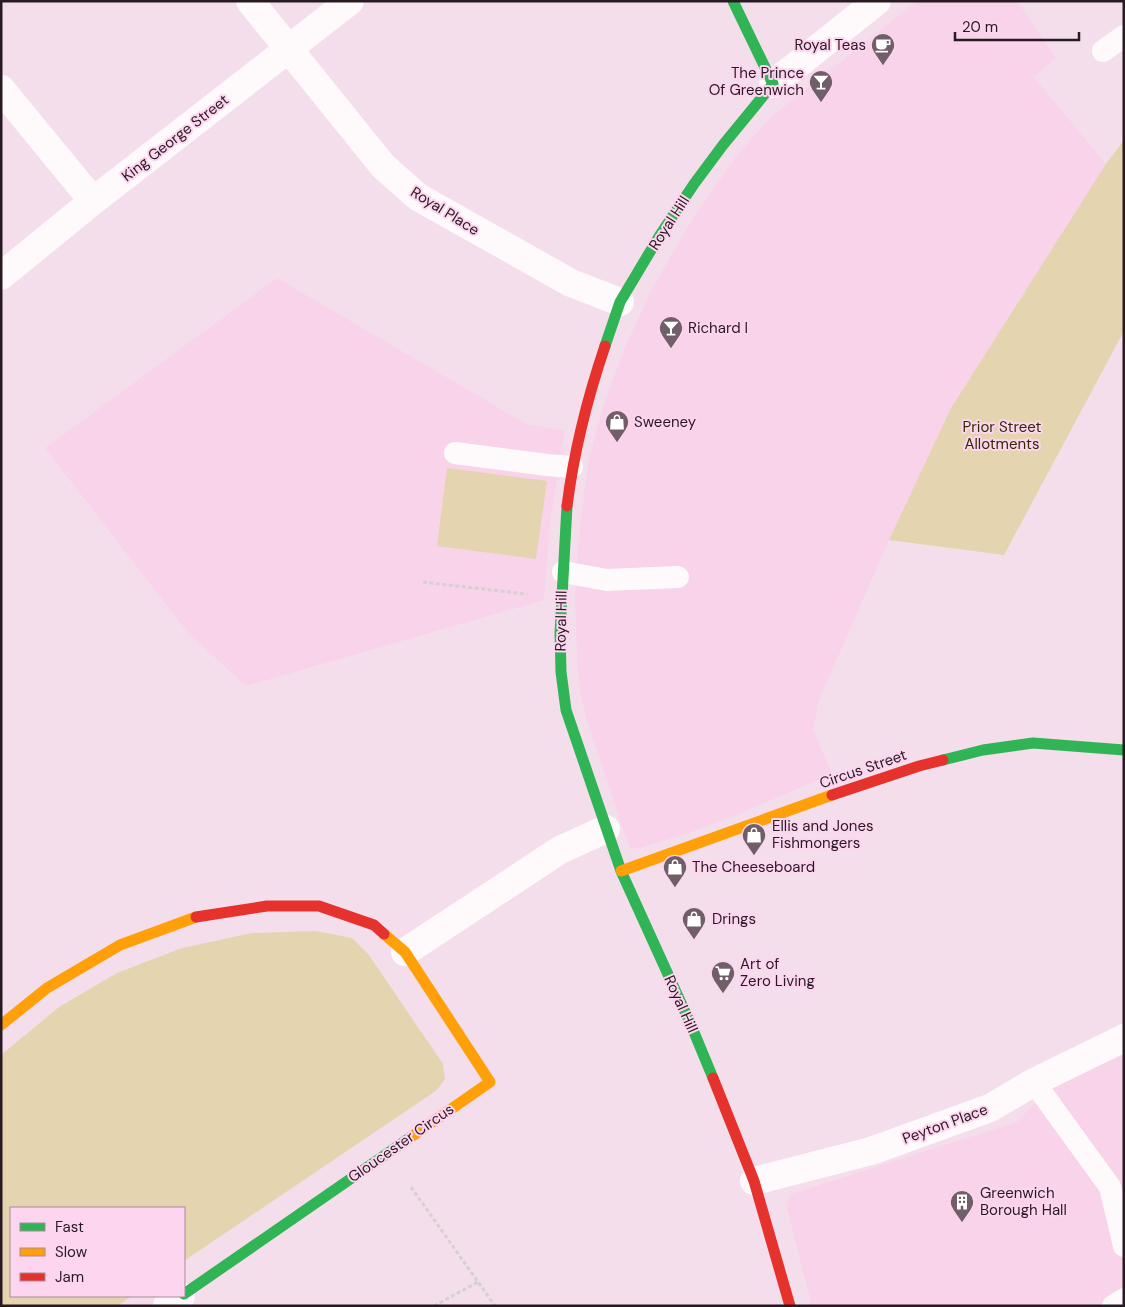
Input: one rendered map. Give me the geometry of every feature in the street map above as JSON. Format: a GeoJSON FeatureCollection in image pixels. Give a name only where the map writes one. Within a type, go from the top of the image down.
{"type":"FeatureCollection","features":[{"type":"Feature","properties":{"kind":"street","name":"Royal Place"},"geometry":{"type":"LineString","coordinates":[[250,1],[383,166],[418,197],[572,283],[620,302]]}},
{"type":"Feature","properties":{"kind":"street","name":"King George Street"},"geometry":{"type":"LineString","coordinates":[[1,276],[93,201],[350,1]]}},
{"type":"Feature","properties":{"kind":"street"},"geometry":{"type":"LineString","coordinates":[[733,1],[773,84]]}},
{"type":"Feature","properties":{"kind":"street","name":"Royal Hill"},"geometry":{"type":"LineString","coordinates":[[790,1306],[754,1181],[691,1025],[621,871],[576,745],[566,710],[560,672],[565,522],[572,467],[589,394],[620,302],[660,235],[723,145],[773,84],[877,1]]}},
{"type":"Feature","properties":{"kind":"street"},"geometry":{"type":"LineString","coordinates":[[1,89],[93,201]]}},
{"type":"Feature","properties":{"kind":"street","name":"Circus Street"},"geometry":{"type":"LineString","coordinates":[[621,871],[840,792],[919,766],[984,750],[1033,743],[1124,750]]}},
{"type":"Feature","properties":{"kind":"street"},"geometry":{"type":"LineString","coordinates":[[404,952],[560,850],[606,829]]}},
{"type":"Feature","properties":{"kind":"street","name":"Gloucester Circus"},"geometry":{"type":"LineString","coordinates":[[1,1026],[47,988],[120,945],[195,917],[266,906],[319,906],[374,925],[404,952],[490,1082],[185,1293]]}},
{"type":"Feature","properties":{"kind":"street","name":"Peyton Place"},"geometry":{"type":"LineString","coordinates":[[754,1181],[871,1151],[990,1108],[1034,1082],[1124,1038]]}},
{"type":"Feature","properties":{"kind":"street","name":"Gloucester Circus"},"geometry":{"type":"LineString","coordinates":[[167,1306],[179,1297]]}},
{"type":"Feature","properties":{"kind":"lane"},"geometry":{"type":"LineString","coordinates":[[1103,51],[1124,36]]}},
{"type":"Feature","properties":{"kind":"lane"},"geometry":{"type":"LineString","coordinates":[[455,453],[572,467]]}},
{"type":"Feature","properties":{"kind":"lane"},"geometry":{"type":"LineString","coordinates":[[562,572],[607,580],[678,577]]}},
{"type":"Feature","properties":{"kind":"lane"},"geometry":{"type":"LineString","coordinates":[[1034,1082],[1110,1187],[1124,1246]]}},
{"type":"Feature","properties":{"kind":"lane"},"geometry":{"type":"LineString","coordinates":[[1113,1306],[1124,1299]]}},
{"type":"Feature","properties":{"kind":"path"},"geometry":{"type":"LineString","coordinates":[[423,582],[532,594]]}},
{"type":"Feature","properties":{"kind":"path"},"geometry":{"type":"LineString","coordinates":[[411,1187],[495,1306]]}},
{"type":"Feature","properties":{"kind":"path"},"geometry":{"type":"LineString","coordinates":[[434,1306],[478,1282]]}},
{"type":"Feature","properties":{"kind":"shaded area"},"geometry":{"type":"Polygon","coordinates":[[[917,1],[1017,1],[1056,58],[1034,77],[1106,164],[951,408],[889,540],[819,700],[813,729],[832,774],[739,814],[686,834],[632,849],[628,843],[586,718],[580,692],[577,659],[575,595],[580,526],[588,464],[602,410],[625,347],[654,285],[695,215],[738,154],[770,118],[917,1]]]}},
{"type":"Feature","properties":{"kind":"shaded area"},"geometry":{"type":"Polygon","coordinates":[[[277,278],[526,424],[565,431],[550,523],[544,600],[246,686],[188,633],[45,448],[277,278]]]}},
{"type":"Feature","properties":{"kind":"shaded area","name":"Greenwich Borough Hall"},"geometry":{"type":"Polygon","coordinates":[[[1124,1055],[1124,1306],[812,1306],[787,1209],[787,1201],[791,1194],[1017,1122],[1052,1084],[1124,1055]]]}},
{"type":"Feature","properties":{"kind":"green space","name":"Prior Street Allotments"},"geometry":{"type":"Polygon","coordinates":[[[1124,140],[1124,331],[1004,555],[889,540],[951,408],[1106,164],[1124,140]]]}},
{"type":"Feature","properties":{"kind":"green space"},"geometry":{"type":"Polygon","coordinates":[[[447,468],[547,481],[536,559],[437,546],[447,468]]]}},
{"type":"Feature","properties":{"kind":"green space"},"geometry":{"type":"Polygon","coordinates":[[[316,931],[352,938],[369,955],[443,1064],[445,1079],[437,1090],[185,1260],[185,1207],[10,1207],[10,1297],[130,1297],[117,1306],[1,1306],[1,1055],[59,1007],[117,973],[182,948],[252,933],[316,931]]]}},
{"type":"Feature","properties":{"kind":"traffic: fast"},"geometry":{"type":"LineString","coordinates":[[605,346],[620,302],[660,235],[723,145],[773,84],[733,1]]}},
{"type":"Feature","properties":{"kind":"traffic: fast"},"geometry":{"type":"LineString","coordinates":[[567,506],[560,633],[561,672],[566,710],[621,871],[713,1078]]}},
{"type":"Feature","properties":{"kind":"traffic: fast"},"geometry":{"type":"LineString","coordinates":[[943,760],[983,750],[1033,743],[1124,750]]}},
{"type":"Feature","properties":{"kind":"traffic: fast"},"geometry":{"type":"LineString","coordinates":[[185,1293],[411,1137]]}},
{"type":"Feature","properties":{"kind":"traffic: slow"},"geometry":{"type":"LineString","coordinates":[[621,871],[832,795]]}},
{"type":"Feature","properties":{"kind":"traffic: slow"},"geometry":{"type":"LineString","coordinates":[[1,1025],[47,988],[120,945],[196,917]]}},
{"type":"Feature","properties":{"kind":"traffic: slow"},"geometry":{"type":"LineString","coordinates":[[384,934],[405,952],[490,1082],[411,1137]]}},
{"type":"Feature","properties":{"kind":"traffic: jam"},"geometry":{"type":"LineString","coordinates":[[567,506],[573,465],[582,425],[605,346]]}},
{"type":"Feature","properties":{"kind":"traffic: jam"},"geometry":{"type":"LineString","coordinates":[[832,795],[943,760]]}},
{"type":"Feature","properties":{"kind":"traffic: jam"},"geometry":{"type":"LineString","coordinates":[[196,917],[267,906],[319,906],[374,925],[384,934]]}},
{"type":"Feature","properties":{"kind":"traffic: jam"},"geometry":{"type":"LineString","coordinates":[[713,1078],[754,1181],[790,1306]]}},
{"type":"Feature","properties":{"kind":"place","name":"Royal Teas"},"geometry":{"type":"Point","coordinates":[883,66]}},
{"type":"Feature","properties":{"kind":"place","name":"The Prince Of Greenwich"},"geometry":{"type":"Point","coordinates":[821,103]}},
{"type":"Feature","properties":{"kind":"place","name":"Richard I"},"geometry":{"type":"Point","coordinates":[671,349]}},
{"type":"Feature","properties":{"kind":"place","name":"Sweeney"},"geometry":{"type":"Point","coordinates":[617,443]}},
{"type":"Feature","properties":{"kind":"place","name":"Ellis and Jones Fishmongers"},"geometry":{"type":"Point","coordinates":[754,856]}},
{"type":"Feature","properties":{"kind":"place","name":"The Cheeseboard"},"geometry":{"type":"Point","coordinates":[675,888]}},
{"type":"Feature","properties":{"kind":"place","name":"Drings"},"geometry":{"type":"Point","coordinates":[694,940]}},
{"type":"Feature","properties":{"kind":"place","name":"Art of Zero Living"},"geometry":{"type":"Point","coordinates":[723,994]}},
{"type":"Feature","properties":{"kind":"place","name":"Greenwich Borough Hall"},"geometry":{"type":"Point","coordinates":[962,1223]}}]}
